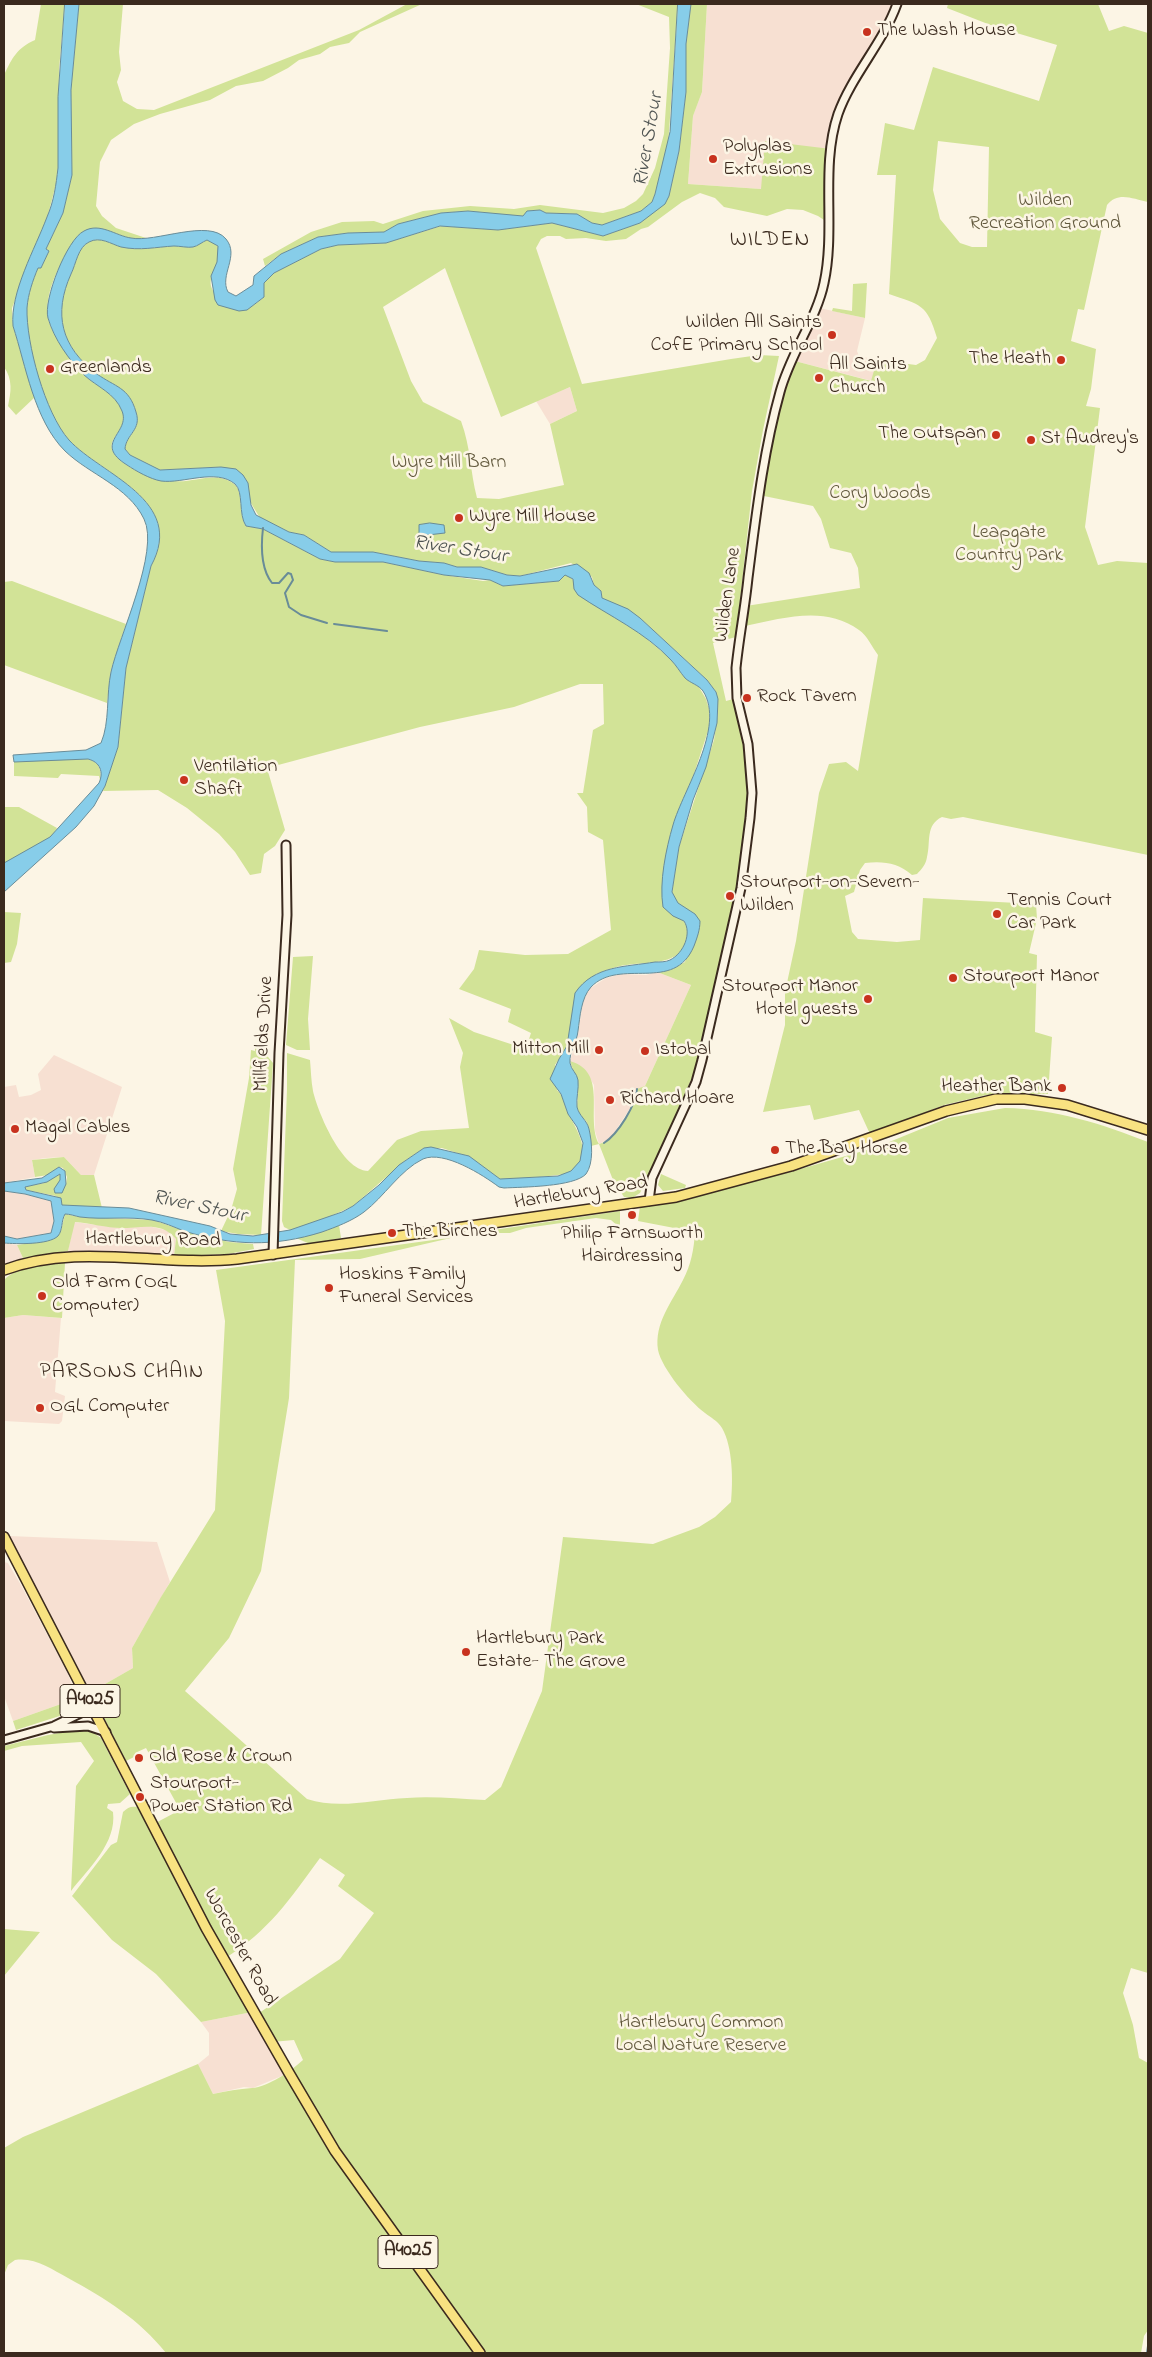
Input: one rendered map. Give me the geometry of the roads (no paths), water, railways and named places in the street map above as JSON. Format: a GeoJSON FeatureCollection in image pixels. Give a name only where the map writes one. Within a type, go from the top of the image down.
{"type":"FeatureCollection","features":[{"type":"Feature","properties":{"kind":"main road","name":"Hartlebury Road"},"geometry":{"type":"LineString","coordinates":[[4,1270],[26,1263],[68,1257],[197,1262],[676,1197],[791,1166],[946,1111],[996,1100],[1025,1099],[1061,1104],[1148,1130]]}},
{"type":"Feature","properties":{"kind":"main road","name":"Worcester Road"},"geometry":{"type":"LineString","coordinates":[[4,1538],[95,1710],[206,1928],[326,2135],[480,2353]]}},
{"type":"Feature","properties":{"kind":"street","name":"Wilden Lane"},"geometry":{"type":"LineString","coordinates":[[649,1201],[652,1178],[696,1082],[745,868],[752,792],[748,744],[737,698],[736,668],[758,496],[769,442],[787,369],[824,286],[829,253],[830,149],[836,121],[844,101],[888,26],[897,4]]}},
{"type":"Feature","properties":{"kind":"street","name":"Millfields Drive"},"geometry":{"type":"LineString","coordinates":[[273,1251],[279,1053],[287,915],[286,845]]}},
{"type":"Feature","properties":{"kind":"street"},"geometry":{"type":"LineString","coordinates":[[80,1726],[92,1720],[95,1710]]}},
{"type":"Feature","properties":{"kind":"street"},"geometry":{"type":"LineString","coordinates":[[4,1740],[39,1731],[95,1710]]}},
{"type":"Feature","properties":{"kind":"street"},"geometry":{"type":"LineString","coordinates":[[39,1731],[80,1726],[93,1727],[106,1732]]}},
{"type":"Feature","properties":{"kind":"water"},"geometry":{"type":"Polygon","coordinates":[[[65,4],[79,4],[71,90],[72,175],[63,213],[46,249],[49,251],[41,268],[38,268],[30,292],[27,308],[30,340],[45,396],[60,428],[69,440],[83,453],[135,491],[149,506],[158,523],[159,543],[151,566],[126,668],[118,747],[105,786],[94,806],[76,827],[4,892],[4,863],[50,837],[99,783],[101,771],[92,760],[14,762],[13,755],[86,750],[101,743],[106,726],[111,672],[137,594],[147,551],[148,533],[144,519],[137,508],[119,489],[75,459],[54,438],[32,392],[13,326],[15,299],[19,285],[49,211],[55,187],[58,168],[58,97],[65,4]]]}},
{"type":"Feature","properties":{"kind":"water"},"geometry":{"type":"Polygon","coordinates":[[[678,4],[691,4],[686,44],[686,92],[679,151],[669,196],[665,204],[640,223],[603,236],[552,223],[498,230],[440,226],[386,243],[338,245],[321,249],[274,273],[264,283],[264,297],[247,310],[239,311],[218,305],[215,300],[211,276],[217,262],[218,246],[207,240],[193,247],[174,246],[141,249],[121,247],[101,240],[93,240],[85,244],[80,252],[65,289],[62,303],[64,329],[75,353],[97,374],[121,388],[133,404],[137,423],[125,449],[130,455],[160,470],[221,467],[236,469],[248,483],[251,505],[256,515],[289,532],[304,535],[331,552],[373,552],[419,561],[444,563],[457,567],[481,567],[507,575],[520,576],[577,564],[589,573],[594,585],[601,591],[602,598],[628,609],[640,618],[707,680],[716,692],[718,699],[717,723],[706,767],[693,800],[679,847],[672,892],[678,903],[695,914],[700,921],[694,946],[685,960],[674,968],[660,972],[617,975],[603,979],[591,987],[583,1002],[570,1063],[578,1080],[577,1107],[588,1126],[590,1134],[592,1152],[589,1169],[586,1174],[571,1182],[547,1186],[504,1188],[499,1187],[473,1170],[452,1161],[432,1157],[423,1159],[407,1170],[371,1206],[354,1218],[322,1232],[287,1240],[253,1243],[219,1240],[152,1220],[89,1218],[65,1214],[60,1234],[54,1239],[32,1243],[4,1243],[4,1236],[17,1239],[51,1233],[54,1221],[51,1201],[4,1191],[4,1183],[42,1178],[59,1167],[65,1171],[66,1184],[62,1193],[55,1193],[54,1189],[60,1180],[60,1174],[47,1182],[25,1187],[26,1190],[61,1198],[62,1205],[129,1208],[210,1226],[230,1234],[253,1236],[290,1230],[342,1212],[353,1206],[379,1185],[399,1165],[424,1148],[431,1147],[469,1156],[500,1179],[558,1176],[571,1171],[580,1161],[583,1143],[577,1127],[568,1114],[561,1094],[550,1079],[567,1046],[575,993],[583,984],[591,977],[611,969],[668,961],[675,957],[683,948],[687,937],[686,926],[684,921],[673,916],[663,907],[662,887],[666,855],[673,825],[706,740],[709,706],[703,691],[685,678],[671,660],[650,641],[578,595],[574,589],[573,579],[565,575],[559,581],[503,586],[490,580],[444,575],[383,562],[335,562],[320,559],[263,529],[246,526],[242,516],[238,488],[227,479],[209,477],[161,481],[135,470],[117,457],[113,450],[112,444],[122,426],[123,419],[119,405],[115,399],[84,375],[73,363],[58,341],[48,318],[47,309],[58,271],[70,245],[84,231],[96,228],[125,237],[141,239],[195,231],[218,233],[230,245],[231,252],[226,286],[228,292],[236,296],[253,285],[254,276],[281,254],[318,237],[348,233],[384,232],[398,224],[441,213],[468,211],[523,216],[527,211],[540,210],[546,213],[577,214],[592,223],[602,225],[641,211],[652,202],[655,194],[670,132],[678,4]]]}},
{"type":"Feature","properties":{"kind":"water"},"geometry":{"type":"Polygon","coordinates":[[[430,523],[444,525],[445,533],[419,536],[419,525],[430,523]]]}},
{"type":"Feature","properties":{"kind":"waterway"},"geometry":{"type":"LineString","coordinates":[[263,528],[262,549],[264,564],[272,583],[279,583],[288,573],[291,574],[293,580],[285,593],[289,607],[301,615],[327,623]]}},
{"type":"Feature","properties":{"kind":"waterway"},"geometry":{"type":"LineString","coordinates":[[334,624],[387,631]]}},
{"type":"Feature","properties":{"kind":"waterway"},"geometry":{"type":"LineString","coordinates":[[604,1143],[615,1133],[625,1119],[636,1096],[637,1089]]}},
{"type":"Feature","properties":{"kind":"waterway"},"geometry":{"type":"LineString","coordinates":[[1147,2353],[1148,2346]]}},
{"type":"Feature","properties":{"kind":"place","name":"The Wash House"},"geometry":{"type":"Point","coordinates":[867,32]}},
{"type":"Feature","properties":{"kind":"place","name":"Polyplas Extrusions"},"geometry":{"type":"Point","coordinates":[713,159]}},
{"type":"Feature","properties":{"kind":"place","name":"Wilden All Saints CofE Primary School"},"geometry":{"type":"Point","coordinates":[832,335]}},
{"type":"Feature","properties":{"kind":"place","name":"The Heath"},"geometry":{"type":"Point","coordinates":[1061,360]}},
{"type":"Feature","properties":{"kind":"place","name":"Greenlands"},"geometry":{"type":"Point","coordinates":[50,369]}},
{"type":"Feature","properties":{"kind":"place","name":"All Saints Church"},"geometry":{"type":"Point","coordinates":[819,378]}},
{"type":"Feature","properties":{"kind":"place","name":"The Outspan"},"geometry":{"type":"Point","coordinates":[996,435]}},
{"type":"Feature","properties":{"kind":"place","name":"St Audrey's"},"geometry":{"type":"Point","coordinates":[1031,440]}},
{"type":"Feature","properties":{"kind":"place","name":"Wyre Mill House"},"geometry":{"type":"Point","coordinates":[459,518]}},
{"type":"Feature","properties":{"kind":"place","name":"Rock Tavern"},"geometry":{"type":"Point","coordinates":[747,698]}},
{"type":"Feature","properties":{"kind":"place","name":"Ventilation Shaft"},"geometry":{"type":"Point","coordinates":[184,780]}},
{"type":"Feature","properties":{"kind":"place","name":"Stourport-on-Severn- Wilden"},"geometry":{"type":"Point","coordinates":[730,896]}},
{"type":"Feature","properties":{"kind":"place","name":"Tennis Court Car Park"},"geometry":{"type":"Point","coordinates":[997,914]}},
{"type":"Feature","properties":{"kind":"place","name":"Stourport Manor"},"geometry":{"type":"Point","coordinates":[953,978]}},
{"type":"Feature","properties":{"kind":"place","name":"Stourport Manor Hotel guests"},"geometry":{"type":"Point","coordinates":[868,999]}},
{"type":"Feature","properties":{"kind":"place","name":"Mitton Mill"},"geometry":{"type":"Point","coordinates":[599,1050]}},
{"type":"Feature","properties":{"kind":"place","name":"Istobal"},"geometry":{"type":"Point","coordinates":[645,1051]}},
{"type":"Feature","properties":{"kind":"place","name":"Heather Bank"},"geometry":{"type":"Point","coordinates":[1062,1088]}},
{"type":"Feature","properties":{"kind":"place","name":"Richard Hoare"},"geometry":{"type":"Point","coordinates":[610,1100]}},
{"type":"Feature","properties":{"kind":"place","name":"Magal Cables"},"geometry":{"type":"Point","coordinates":[15,1129]}},
{"type":"Feature","properties":{"kind":"place","name":"The Bay Horse"},"geometry":{"type":"Point","coordinates":[775,1150]}},
{"type":"Feature","properties":{"kind":"place","name":"Philip Farnsworth Hairdressing"},"geometry":{"type":"Point","coordinates":[632,1215]}},
{"type":"Feature","properties":{"kind":"place","name":"The Birches"},"geometry":{"type":"Point","coordinates":[392,1233]}},
{"type":"Feature","properties":{"kind":"place","name":"Hoskins Family Funeral Services"},"geometry":{"type":"Point","coordinates":[329,1288]}},
{"type":"Feature","properties":{"kind":"place","name":"Old Farm (OGL Computer)"},"geometry":{"type":"Point","coordinates":[42,1296]}},
{"type":"Feature","properties":{"kind":"place","name":"OGL Computer"},"geometry":{"type":"Point","coordinates":[40,1408]}},
{"type":"Feature","properties":{"kind":"place","name":"Hartlebury Park Estate- The Grove"},"geometry":{"type":"Point","coordinates":[466,1652]}},
{"type":"Feature","properties":{"kind":"place","name":"Old Rose & Crown"},"geometry":{"type":"Point","coordinates":[139,1758]}},
{"type":"Feature","properties":{"kind":"place","name":"Stourport- Power Station Rd"},"geometry":{"type":"Point","coordinates":[140,1797]}},
{"type":"Feature","properties":{"kind":"district","name":"WILDEN"},"geometry":{"type":"Point","coordinates":[770,241]}},
{"type":"Feature","properties":{"kind":"district","name":"PARSONS CHAIN"},"geometry":{"type":"Point","coordinates":[122,1374]}},
{"type":"Feature","properties":{"kind":"water label","name":"River Stour"},"geometry":{"type":"Point","coordinates":[650,140]}},
{"type":"Feature","properties":{"kind":"water label","name":"River Stour"},"geometry":{"type":"Point","coordinates":[460,551]}},
{"type":"Feature","properties":{"kind":"water label","name":"River Stour"},"geometry":{"type":"Point","coordinates":[199,1208]}},
{"type":"Feature","properties":{"kind":"park label","name":"Wilden Recreation Ground"},"geometry":{"type":"Point","coordinates":[1045,214]}},
{"type":"Feature","properties":{"kind":"park label","name":"Wyre Mill Barn"},"geometry":{"type":"Point","coordinates":[449,464]}},
{"type":"Feature","properties":{"kind":"park label","name":"Cory Woods"},"geometry":{"type":"Point","coordinates":[880,495]}},
{"type":"Feature","properties":{"kind":"park label","name":"Leapgate Country Park"},"geometry":{"type":"Point","coordinates":[1009,546]}},
{"type":"Feature","properties":{"kind":"park label","name":"Hartlebury Common Local Nature Reserve"},"geometry":{"type":"Point","coordinates":[701,2036]}}]}
